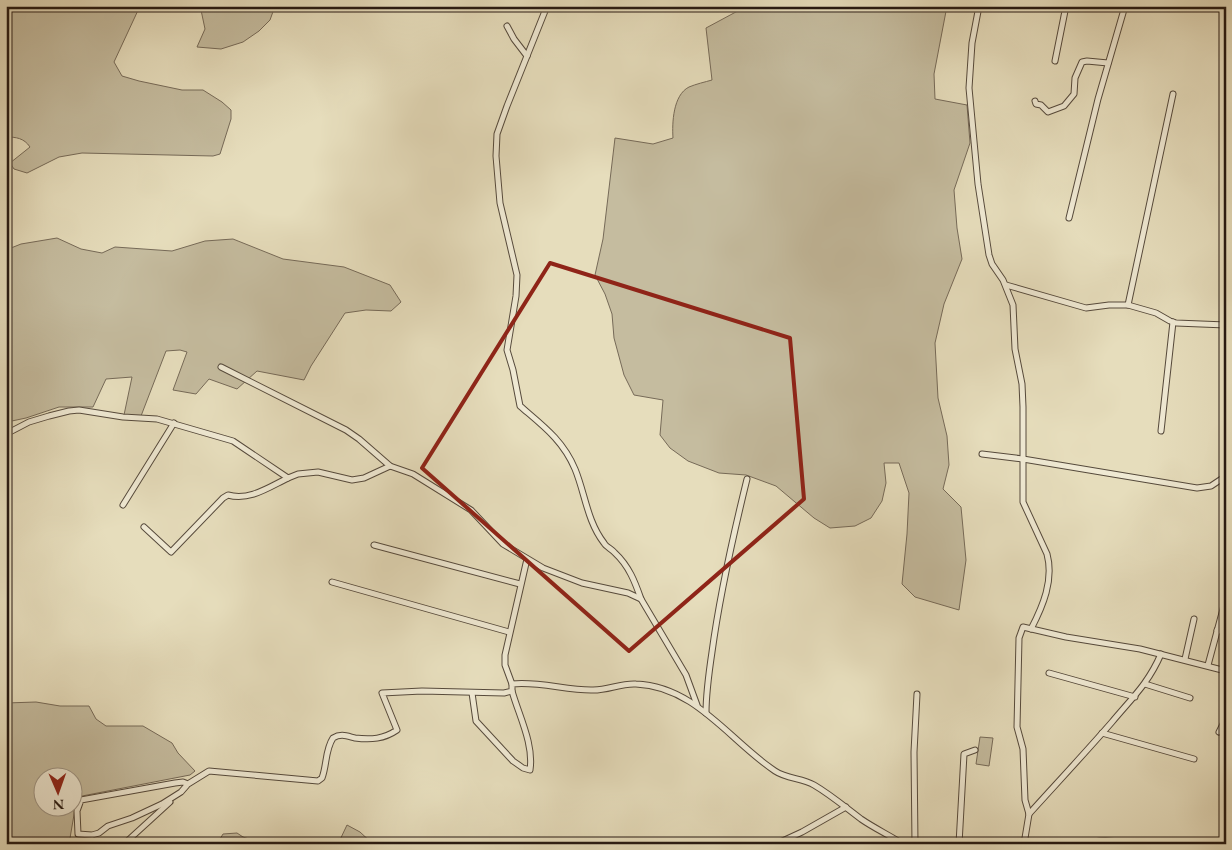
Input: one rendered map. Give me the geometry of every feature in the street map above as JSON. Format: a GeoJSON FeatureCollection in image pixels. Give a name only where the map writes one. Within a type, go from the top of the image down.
{"type":"FeatureCollection","features":[{"type":"Feature","properties":{"kind":"street"},"geometry":{"type":"LineString","coordinates":[[547,6],[497,134],[496,156],[500,203],[517,275],[516,296],[508,350],[520,406],[545,426],[564,448],[575,468],[589,516],[604,544],[615,552],[632,574],[641,599],[686,675],[697,705]]}},
{"type":"Feature","properties":{"kind":"street"},"geometry":{"type":"LineString","coordinates":[[979,6],[971,51],[969,88],[978,184],[989,255],[992,264],[1006,286],[1013,305],[1015,349],[1022,384],[1023,502],[1049,562],[1046,594],[1031,629]]}},
{"type":"Feature","properties":{"kind":"street"},"geometry":{"type":"LineString","coordinates":[[1054,61],[1066,6]]}},
{"type":"Feature","properties":{"kind":"street"},"geometry":{"type":"LineString","coordinates":[[1069,218],[1082,161],[1125,6]]}},
{"type":"Feature","properties":{"kind":"street"},"geometry":{"type":"LineString","coordinates":[[507,26],[526,56]]}},
{"type":"Feature","properties":{"kind":"street"},"geometry":{"type":"LineString","coordinates":[[1035,101],[1036,104],[1048,112],[1064,106],[1074,94],[1075,78],[1082,62],[1108,63]]}},
{"type":"Feature","properties":{"kind":"street"},"geometry":{"type":"LineString","coordinates":[[1128,305],[1172,94]]}},
{"type":"Feature","properties":{"kind":"street"},"geometry":{"type":"LineString","coordinates":[[1006,286],[1086,308],[1128,305],[1156,313],[1173,322],[1226,325]]}},
{"type":"Feature","properties":{"kind":"street"},"geometry":{"type":"LineString","coordinates":[[1160,431],[1173,322]]}},
{"type":"Feature","properties":{"kind":"street"},"geometry":{"type":"LineString","coordinates":[[220,367],[346,430],[390,466],[412,474],[471,510],[497,538],[542,568],[582,583],[628,593],[641,599]]}},
{"type":"Feature","properties":{"kind":"street"},"geometry":{"type":"LineString","coordinates":[[6,434],[29,422],[79,410],[123,417],[157,419],[233,441],[288,478]]}},
{"type":"Feature","properties":{"kind":"street"},"geometry":{"type":"LineString","coordinates":[[122,505],[174,423]]}},
{"type":"Feature","properties":{"kind":"street"},"geometry":{"type":"LineString","coordinates":[[982,454],[1197,488],[1211,486],[1225,479]]}},
{"type":"Feature","properties":{"kind":"street"},"geometry":{"type":"LineString","coordinates":[[144,528],[171,552],[228,495],[238,498],[247,497],[298,474],[318,472],[352,480],[364,478],[390,466]]}},
{"type":"Feature","properties":{"kind":"street"},"geometry":{"type":"LineString","coordinates":[[706,713],[708,681],[725,568],[747,478]]}},
{"type":"Feature","properties":{"kind":"street"},"geometry":{"type":"LineString","coordinates":[[374,544],[520,584]]}},
{"type":"Feature","properties":{"kind":"street"},"geometry":{"type":"LineString","coordinates":[[472,693],[473,711],[476,721],[513,761],[530,770],[531,762],[528,743],[512,691],[505,655],[527,559]]}},
{"type":"Feature","properties":{"kind":"street"},"geometry":{"type":"LineString","coordinates":[[332,582],[509,632]]}},
{"type":"Feature","properties":{"kind":"street"},"geometry":{"type":"LineString","coordinates":[[1208,666],[1226,598]]}},
{"type":"Feature","properties":{"kind":"street"},"geometry":{"type":"LineString","coordinates":[[1185,660],[1194,619]]}},
{"type":"Feature","properties":{"kind":"street"},"geometry":{"type":"LineString","coordinates":[[1024,844],[1029,814],[1025,800],[1023,749],[1017,727],[1016,707],[1022,627],[1161,654],[1226,671]]}},
{"type":"Feature","properties":{"kind":"street"},"geometry":{"type":"LineString","coordinates":[[1217,630],[1226,633]]}},
{"type":"Feature","properties":{"kind":"street"},"geometry":{"type":"LineString","coordinates":[[1029,814],[1135,697],[1145,684],[1161,654]]}},
{"type":"Feature","properties":{"kind":"street"},"geometry":{"type":"LineString","coordinates":[[1049,673],[1135,697]]}},
{"type":"Feature","properties":{"kind":"street"},"geometry":{"type":"LineString","coordinates":[[512,684],[525,683],[593,690],[607,690],[623,685],[636,684],[667,691],[697,705],[777,772],[813,784],[861,819],[903,844]]}},
{"type":"Feature","properties":{"kind":"street"},"geometry":{"type":"LineString","coordinates":[[1145,684],[1190,698]]}},
{"type":"Feature","properties":{"kind":"street"},"geometry":{"type":"LineString","coordinates":[[124,844],[188,784],[209,771],[292,779],[318,780],[322,778],[332,738],[339,735],[376,739],[390,735],[397,730],[382,693],[422,691],[504,693],[512,691]]}},
{"type":"Feature","properties":{"kind":"street"},"geometry":{"type":"LineString","coordinates":[[915,844],[914,752],[917,694]]}},
{"type":"Feature","properties":{"kind":"street"},"geometry":{"type":"LineString","coordinates":[[1219,732],[1226,718]]}},
{"type":"Feature","properties":{"kind":"street"},"geometry":{"type":"LineString","coordinates":[[1102,733],[1194,759]]}},
{"type":"Feature","properties":{"kind":"street"},"geometry":{"type":"LineString","coordinates":[[959,844],[964,754],[975,750]]}},
{"type":"Feature","properties":{"kind":"street"},"geometry":{"type":"LineString","coordinates":[[173,798],[132,818],[108,826],[99,833],[92,835],[78,834],[77,811],[81,800],[175,783],[183,782],[188,784]]}},
{"type":"Feature","properties":{"kind":"street"},"geometry":{"type":"LineString","coordinates":[[776,844],[802,832],[846,807]]}},
{"type":"Feature","properties":{"kind":"highlighted area"},"geometry":{"type":"Polygon","coordinates":[[[550,263],[790,338],[804,499],[629,651],[422,468],[550,263]]]}},
{"type":"Feature","properties":{"kind":"shaded area"},"geometry":{"type":"Polygon","coordinates":[[[6,6],[140,6],[114,62],[122,76],[182,90],[203,90],[222,102],[231,110],[231,119],[220,154],[213,156],[82,153],[59,157],[27,173],[14,169],[10,163],[30,147],[20,139],[6,137],[6,6]]]}},
{"type":"Feature","properties":{"kind":"shaded area"},"geometry":{"type":"Polygon","coordinates":[[[176,6],[275,6],[270,20],[259,31],[243,42],[221,49],[197,47],[205,29],[201,10],[176,6]]]}},
{"type":"Feature","properties":{"kind":"shaded area"},"geometry":{"type":"Polygon","coordinates":[[[747,6],[947,6],[934,74],[935,99],[967,105],[970,143],[954,190],[962,259],[944,304],[935,343],[938,398],[947,436],[949,465],[943,489],[961,507],[966,560],[959,610],[915,597],[902,584],[909,493],[899,463],[884,463],[886,483],[882,501],[871,518],[855,526],[830,528],[814,518],[776,486],[746,475],[719,473],[688,461],[670,448],[660,435],[663,400],[634,395],[624,375],[614,338],[612,314],[605,294],[595,275],[603,239],[615,138],[653,144],[673,138],[673,117],[680,96],[689,87],[712,80],[706,28],[747,6]]]}},
{"type":"Feature","properties":{"kind":"shaded area"},"geometry":{"type":"Polygon","coordinates":[[[57,238],[81,249],[102,253],[115,247],[172,251],[205,241],[233,239],[283,259],[344,267],[390,285],[401,302],[391,311],[366,310],[345,313],[304,380],[257,371],[237,389],[209,379],[196,394],[173,390],[187,352],[180,350],[166,351],[141,416],[124,415],[132,377],[106,379],[93,407],[59,407],[7,422],[6,250],[21,244],[57,238]]]}},
{"type":"Feature","properties":{"kind":"shaded area"},"geometry":{"type":"Polygon","coordinates":[[[36,702],[60,706],[89,706],[96,719],[106,726],[143,726],[172,743],[178,753],[195,771],[190,775],[82,796],[82,768],[32,768],[32,818],[73,818],[69,844],[6,844],[6,703],[36,702]]]}},
{"type":"Feature","properties":{"kind":"shaded area"},"geometry":{"type":"Polygon","coordinates":[[[980,737],[993,738],[989,766],[976,764],[980,737]]]}},
{"type":"Feature","properties":{"kind":"shaded area"},"geometry":{"type":"Polygon","coordinates":[[[347,825],[360,832],[373,844],[338,844],[347,825]]]}},
{"type":"Feature","properties":{"kind":"shaded area"},"geometry":{"type":"Polygon","coordinates":[[[237,833],[264,844],[217,844],[223,834],[237,833]]]}},
{"type":"Feature","properties":{"kind":"waterway"},"geometry":{"type":"LineString","coordinates":[[1082,844],[1101,838],[1122,840],[1135,844]]}}]}
